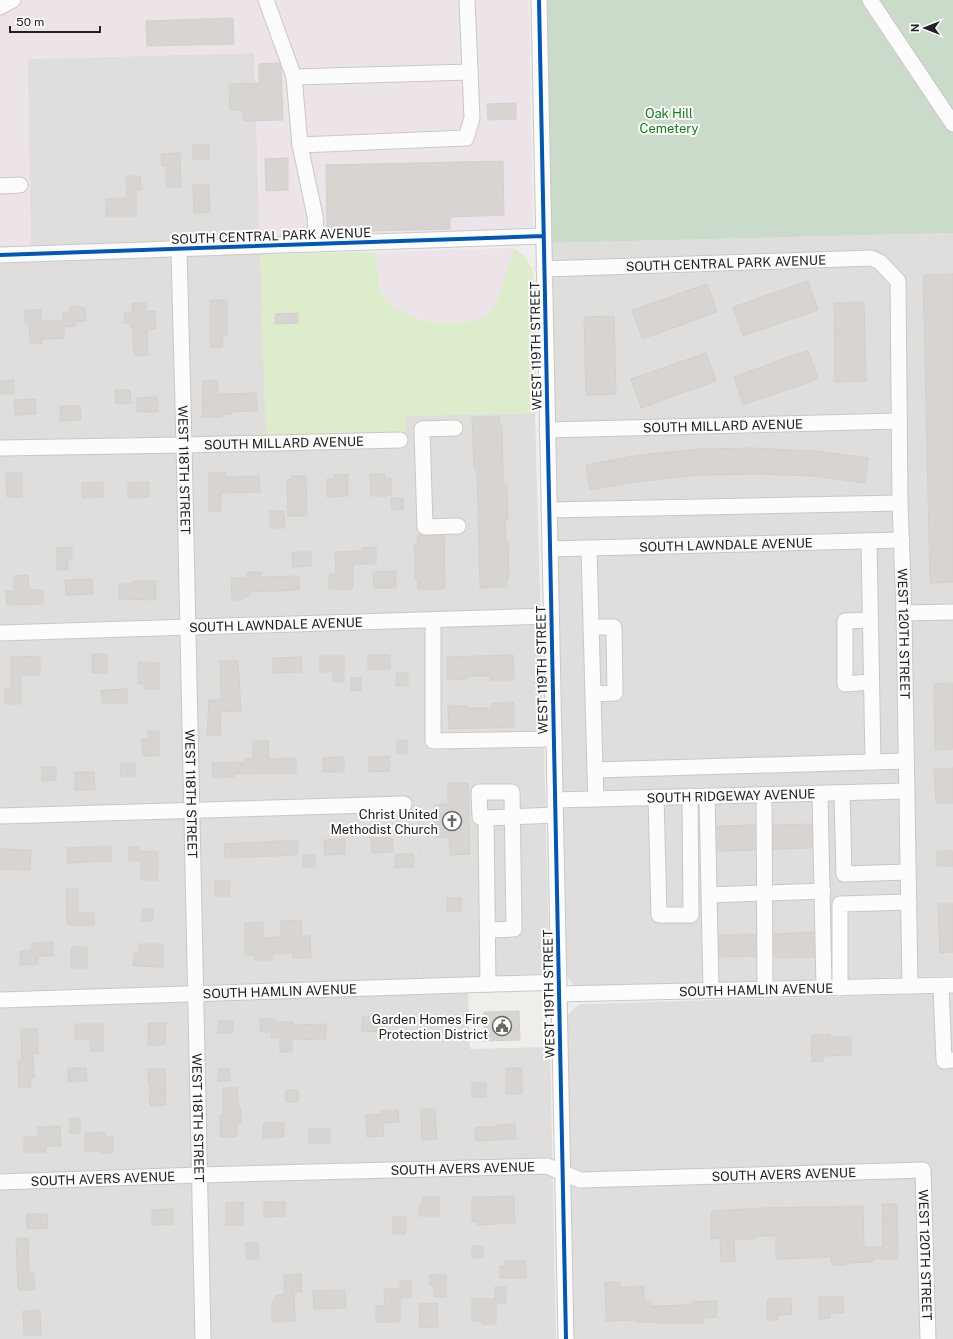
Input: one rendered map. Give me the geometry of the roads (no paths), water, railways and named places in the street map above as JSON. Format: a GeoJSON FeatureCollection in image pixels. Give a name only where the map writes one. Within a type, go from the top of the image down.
{"type":"FeatureCollection","features":[{"type":"Feature","properties":{"kind":"street"},"geometry":{"type":"LineString","coordinates":[[0,8],[13,0]]}},
{"type":"Feature","properties":{"kind":"street"},"geometry":{"type":"LineString","coordinates":[[266,0],[294,77],[300,145],[315,216],[317,244]]}},
{"type":"Feature","properties":{"kind":"street"},"geometry":{"type":"LineString","coordinates":[[300,145],[466,138],[472,118],[467,0]]}},
{"type":"Feature","properties":{"kind":"street","name":"WEST 119TH STREET"},"geometry":{"type":"LineString","coordinates":[[538,0],[566,1339]]}},
{"type":"Feature","properties":{"kind":"street"},"geometry":{"type":"LineString","coordinates":[[870,0],[953,124]]}},
{"type":"Feature","properties":{"kind":"street"},"geometry":{"type":"LineString","coordinates":[[294,77],[470,72]]}},
{"type":"Feature","properties":{"kind":"street"},"geometry":{"type":"LineString","coordinates":[[0,186],[20,185]]}},
{"type":"Feature","properties":{"kind":"street","name":"SOUTH CENTRAL PARK AVENUE"},"geometry":{"type":"LineString","coordinates":[[0,255],[544,236]]}},
{"type":"Feature","properties":{"kind":"street","name":"WEST 118TH STREET"},"geometry":{"type":"LineString","coordinates":[[179,249],[203,1339]]}},
{"type":"Feature","properties":{"kind":"street","name":"SOUTH CENTRAL PARK AVENUE"},"geometry":{"type":"LineString","coordinates":[[544,268],[871,258],[880,262],[898,281]]}},
{"type":"Feature","properties":{"kind":"street","name":"WEST 120TH STREET"},"geometry":{"type":"LineString","coordinates":[[898,281],[900,502],[904,613],[910,986]]}},
{"type":"Feature","properties":{"kind":"street","name":"SOUTH MILLARD AVENUE"},"geometry":{"type":"LineString","coordinates":[[548,430],[899,421]]}},
{"type":"Feature","properties":{"kind":"street"},"geometry":{"type":"LineString","coordinates":[[455,428],[422,429],[424,497],[425,527],[458,526]]}},
{"type":"Feature","properties":{"kind":"street","name":"SOUTH MILLARD AVENUE"},"geometry":{"type":"LineString","coordinates":[[0,448],[400,440]]}},
{"type":"Feature","properties":{"kind":"street"},"geometry":{"type":"LineString","coordinates":[[549,510],[900,502]]}},
{"type":"Feature","properties":{"kind":"street","name":"SOUTH LAWNDALE AVENUE"},"geometry":{"type":"LineString","coordinates":[[550,549],[902,540]]}},
{"type":"Feature","properties":{"kind":"street"},"geometry":{"type":"LineString","coordinates":[[869,542],[870,682],[873,762]]}},
{"type":"Feature","properties":{"kind":"street"},"geometry":{"type":"LineString","coordinates":[[589,549],[596,799]]}},
{"type":"Feature","properties":{"kind":"street"},"geometry":{"type":"LineString","coordinates":[[904,613],[953,612]]}},
{"type":"Feature","properties":{"kind":"street","name":"SOUTH LAWNDALE AVENUE"},"geometry":{"type":"LineString","coordinates":[[0,633],[551,616]]}},
{"type":"Feature","properties":{"kind":"street"},"geometry":{"type":"LineString","coordinates":[[433,620],[433,741],[554,739]]}},
{"type":"Feature","properties":{"kind":"street"},"geometry":{"type":"LineString","coordinates":[[870,620],[845,621],[845,684],[870,682]]}},
{"type":"Feature","properties":{"kind":"street"},"geometry":{"type":"LineString","coordinates":[[591,628],[614,627],[615,693],[593,694]]}},
{"type":"Feature","properties":{"kind":"street"},"geometry":{"type":"LineString","coordinates":[[595,770],[906,761]]}},
{"type":"Feature","properties":{"kind":"street","name":"SOUTH RIDGEWAY AVENUE"},"geometry":{"type":"LineString","coordinates":[[555,800],[907,791]]}},
{"type":"Feature","properties":{"kind":"street"},"geometry":{"type":"LineString","coordinates":[[488,930],[514,930],[512,817],[512,792],[479,792],[480,817],[486,818],[512,817],[556,815]]}},
{"type":"Feature","properties":{"kind":"street"},"geometry":{"type":"LineString","coordinates":[[820,793],[824,988]]}},
{"type":"Feature","properties":{"kind":"street"},"geometry":{"type":"LineString","coordinates":[[842,793],[844,874],[908,872]]}},
{"type":"Feature","properties":{"kind":"street"},"geometry":{"type":"LineString","coordinates":[[764,795],[766,989]]}},
{"type":"Feature","properties":{"kind":"street"},"geometry":{"type":"LineString","coordinates":[[656,797],[659,915],[691,914],[690,796]]}},
{"type":"Feature","properties":{"kind":"street"},"geometry":{"type":"LineString","coordinates":[[707,796],[711,990]]}},
{"type":"Feature","properties":{"kind":"street"},"geometry":{"type":"LineString","coordinates":[[0,816],[404,804]]}},
{"type":"Feature","properties":{"kind":"street"},"geometry":{"type":"LineString","coordinates":[[486,818],[488,984]]}},
{"type":"Feature","properties":{"kind":"street"},"geometry":{"type":"LineString","coordinates":[[709,895],[823,891]]}},
{"type":"Feature","properties":{"kind":"street"},"geometry":{"type":"LineString","coordinates":[[840,988],[840,904],[909,902]]}},
{"type":"Feature","properties":{"kind":"street","name":"SOUTH HAMLIN AVENUE"},"geometry":{"type":"LineString","coordinates":[[0,1000],[488,984],[559,988],[711,990],[947,985]]}},
{"type":"Feature","properties":{"kind":"street"},"geometry":{"type":"LineString","coordinates":[[947,985],[948,1030],[944,1061],[953,1060]]}},
{"type":"Feature","properties":{"kind":"street","name":"SOUTH AVERS AVENUE"},"geometry":{"type":"LineString","coordinates":[[0,1182],[547,1166],[580,1180],[922,1170]]}},
{"type":"Feature","properties":{"kind":"street","name":"WEST 120TH STREET"},"geometry":{"type":"LineString","coordinates":[[922,1170],[928,1339]]}},
{"type":"Feature","properties":{"kind":"place","name":"Christ United Methodist Church"},"geometry":{"type":"Point","coordinates":[452,821]}},
{"type":"Feature","properties":{"kind":"place","name":"Garden Homes Fire Protection District"},"geometry":{"type":"Point","coordinates":[502,1026]}},
{"type":"Feature","properties":{"kind":"park label","name":"Oak Hill Cemetery"},"geometry":{"type":"Point","coordinates":[669,120]}}]}
